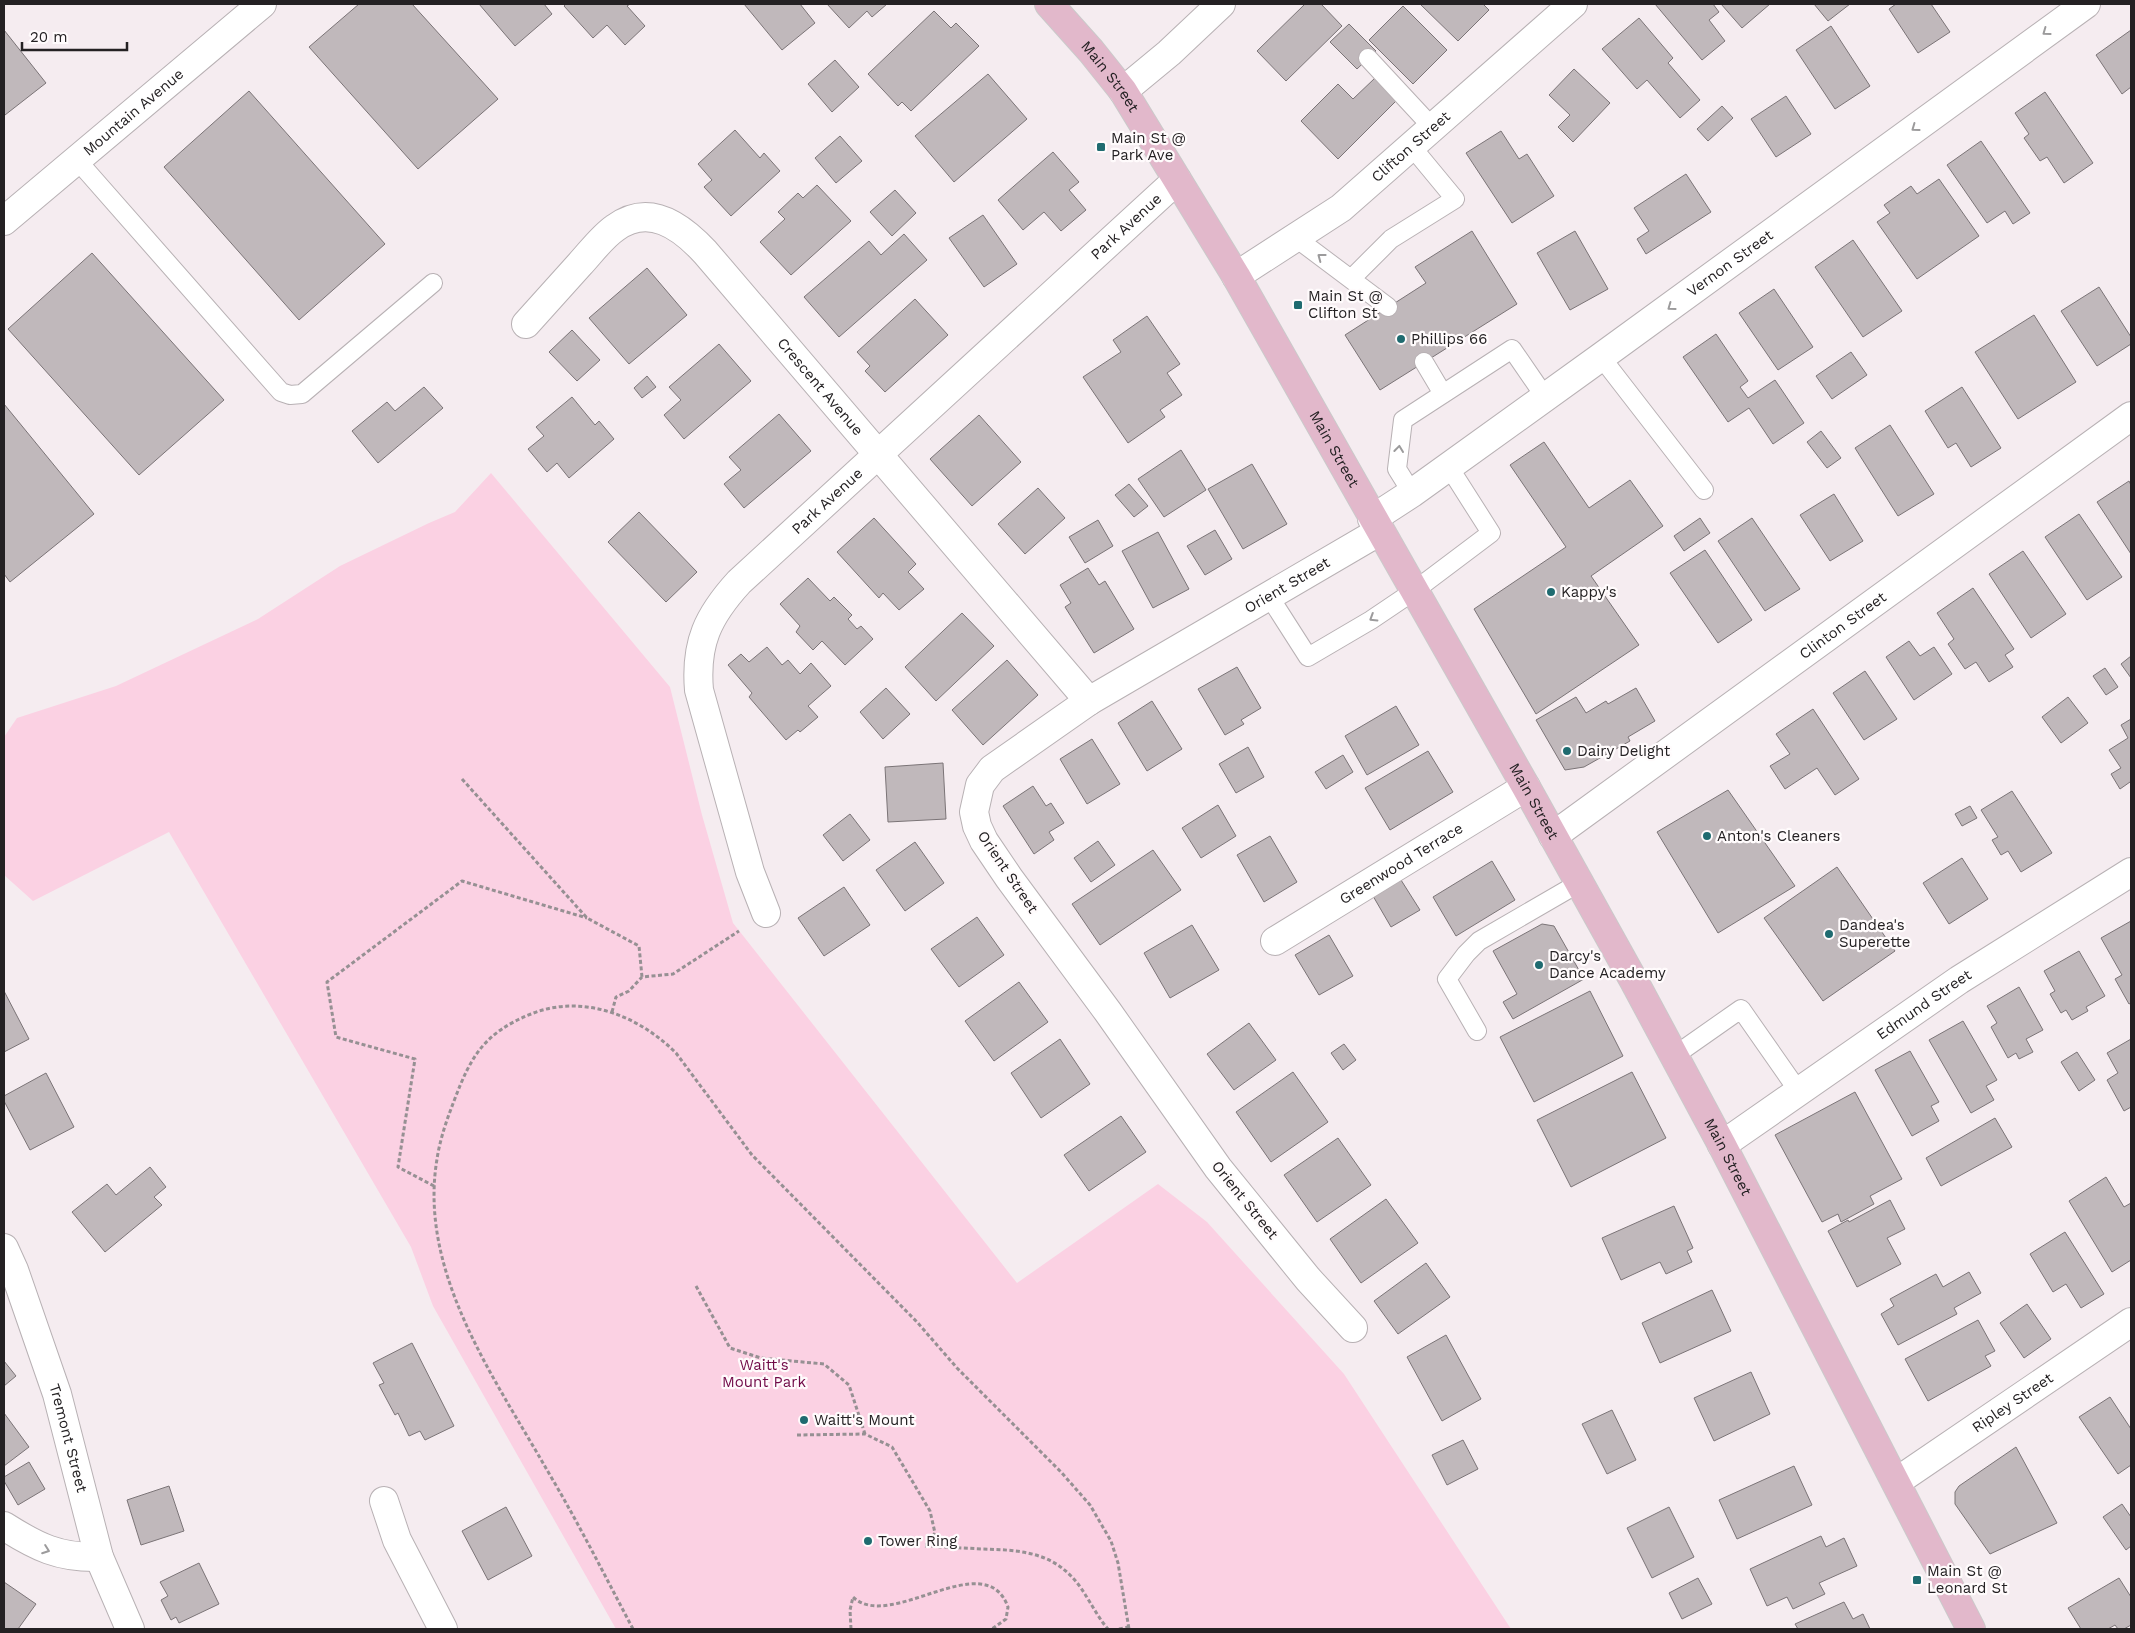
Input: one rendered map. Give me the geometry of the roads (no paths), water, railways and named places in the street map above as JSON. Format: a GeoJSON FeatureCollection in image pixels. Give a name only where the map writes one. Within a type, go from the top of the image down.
{"type":"FeatureCollection","features":[{"type":"Feature","properties":{"kind":"main road","name":"Main Street"},"geometry":{"type":"LineString","coordinates":[[1049,4],[1091,51],[1123,91],[1236,276],[1526,787],[1722,1145],[1970,1629]]}},
{"type":"Feature","properties":{"kind":"street","name":"Mountain Avenue"},"geometry":{"type":"LineString","coordinates":[[4,221],[262,4]]}},
{"type":"Feature","properties":{"kind":"street"},"geometry":{"type":"LineString","coordinates":[[1123,91],[1169,53],[1221,4]]}},
{"type":"Feature","properties":{"kind":"street","name":"Clifton Street"},"geometry":{"type":"LineString","coordinates":[[1236,276],[1341,208],[1573,4]]}},
{"type":"Feature","properties":{"kind":"street","name":"Vernon Street"},"geometry":{"type":"LineString","coordinates":[[1376,525],[1412,493],[2086,4]]}},
{"type":"Feature","properties":{"kind":"street","name":"Park Avenue"},"geometry":{"type":"LineString","coordinates":[[766,913],[750,872],[702,704],[698,677],[701,644],[712,617],[723,599],[739,582],[1177,180]]}},
{"type":"Feature","properties":{"kind":"street","name":"Crescent Avenue"},"geometry":{"type":"LineString","coordinates":[[526,324],[615,228],[637,219],[658,218],[680,228],[705,252],[1088,701]]}},
{"type":"Feature","properties":{"kind":"street","name":"Clinton Street"},"geometry":{"type":"LineString","coordinates":[[1553,836],[2131,416]]}},
{"type":"Feature","properties":{"kind":"street","name":"Orient Street"},"geometry":{"type":"LineString","coordinates":[[1353,1328],[1308,1279],[1218,1168],[1108,1012],[1009,878],[984,841],[977,826],[974,812],[980,785],[988,774],[1088,701],[1269,596],[1376,525]]}},
{"type":"Feature","properties":{"kind":"street","name":"Greenwood Terrace"},"geometry":{"type":"LineString","coordinates":[[1275,941],[1526,787]]}},
{"type":"Feature","properties":{"kind":"street","name":"Edmund Street"},"geometry":{"type":"LineString","coordinates":[[1722,1145],[1959,980],[2131,872]]}},
{"type":"Feature","properties":{"kind":"street","name":"Tremont Street"},"geometry":{"type":"LineString","coordinates":[[4,1248],[14,1270],[57,1394],[99,1557],[130,1629]]}},
{"type":"Feature","properties":{"kind":"street","name":"Ripley Street"},"geometry":{"type":"LineString","coordinates":[[1896,1482],[2131,1322]]}},
{"type":"Feature","properties":{"kind":"street"},"geometry":{"type":"LineString","coordinates":[[384,1501],[397,1540],[443,1629]]}},
{"type":"Feature","properties":{"kind":"street"},"geometry":{"type":"LineString","coordinates":[[4,1526],[45,1550],[80,1557],[99,1557]]}},
{"type":"Feature","properties":{"kind":"lane"},"geometry":{"type":"LineString","coordinates":[[1368,58],[1433,128]]}},
{"type":"Feature","properties":{"kind":"lane"},"geometry":{"type":"LineString","coordinates":[[1351,279],[1391,239],[1455,199],[1412,147]]}},
{"type":"Feature","properties":{"kind":"lane"},"geometry":{"type":"LineString","coordinates":[[77,160],[281,392],[290,395],[302,394],[433,283]]}},
{"type":"Feature","properties":{"kind":"lane"},"geometry":{"type":"LineString","coordinates":[[1296,238],[1388,307]]}},
{"type":"Feature","properties":{"kind":"lane"},"geometry":{"type":"LineString","coordinates":[[1412,493],[1397,469],[1403,420],[1512,349],[1545,398]]}},
{"type":"Feature","properties":{"kind":"lane"},"geometry":{"type":"LineString","coordinates":[[1601,357],[1704,490]]}},
{"type":"Feature","properties":{"kind":"lane"},"geometry":{"type":"LineString","coordinates":[[1424,362],[1443,394]]}},
{"type":"Feature","properties":{"kind":"lane"},"geometry":{"type":"LineString","coordinates":[[1269,596],[1308,657],[1371,620],[1414,591],[1491,533],[1448,467]]}},
{"type":"Feature","properties":{"kind":"lane"},"geometry":{"type":"LineString","coordinates":[[1477,1031],[1446,979],[1466,954],[1479,942],[1579,883]]}},
{"type":"Feature","properties":{"kind":"lane"},"geometry":{"type":"LineString","coordinates":[[1674,1056],[1741,1009],[1799,1092]]}},
{"type":"Feature","properties":{"kind":"place","name":"Main St @ Park Ave"},"geometry":{"type":"Point","coordinates":[1101,147]}},
{"type":"Feature","properties":{"kind":"place","name":"Main St @ Clifton St"},"geometry":{"type":"Point","coordinates":[1298,305]}},
{"type":"Feature","properties":{"kind":"place","name":"Phillips 66"},"geometry":{"type":"Point","coordinates":[1401,339]}},
{"type":"Feature","properties":{"kind":"place","name":"Kappy's"},"geometry":{"type":"Point","coordinates":[1551,592]}},
{"type":"Feature","properties":{"kind":"place","name":"Dairy Delight"},"geometry":{"type":"Point","coordinates":[1567,751]}},
{"type":"Feature","properties":{"kind":"place","name":"Anton's Cleaners"},"geometry":{"type":"Point","coordinates":[1707,836]}},
{"type":"Feature","properties":{"kind":"place","name":"Dandea's Superette"},"geometry":{"type":"Point","coordinates":[1829,934]}},
{"type":"Feature","properties":{"kind":"place","name":"Darcy's Dance Academy"},"geometry":{"type":"Point","coordinates":[1539,965]}},
{"type":"Feature","properties":{"kind":"place","name":"Waitt's Mount"},"geometry":{"type":"Point","coordinates":[804,1420]}},
{"type":"Feature","properties":{"kind":"place","name":"Tower Ring"},"geometry":{"type":"Point","coordinates":[868,1541]}},
{"type":"Feature","properties":{"kind":"place","name":"Main St @ Leonard St"},"geometry":{"type":"Point","coordinates":[1917,1580]}},
{"type":"Feature","properties":{"kind":"park label","name":"Waitt's Mount Park"},"geometry":{"type":"Point","coordinates":[764,1374]}}]}
